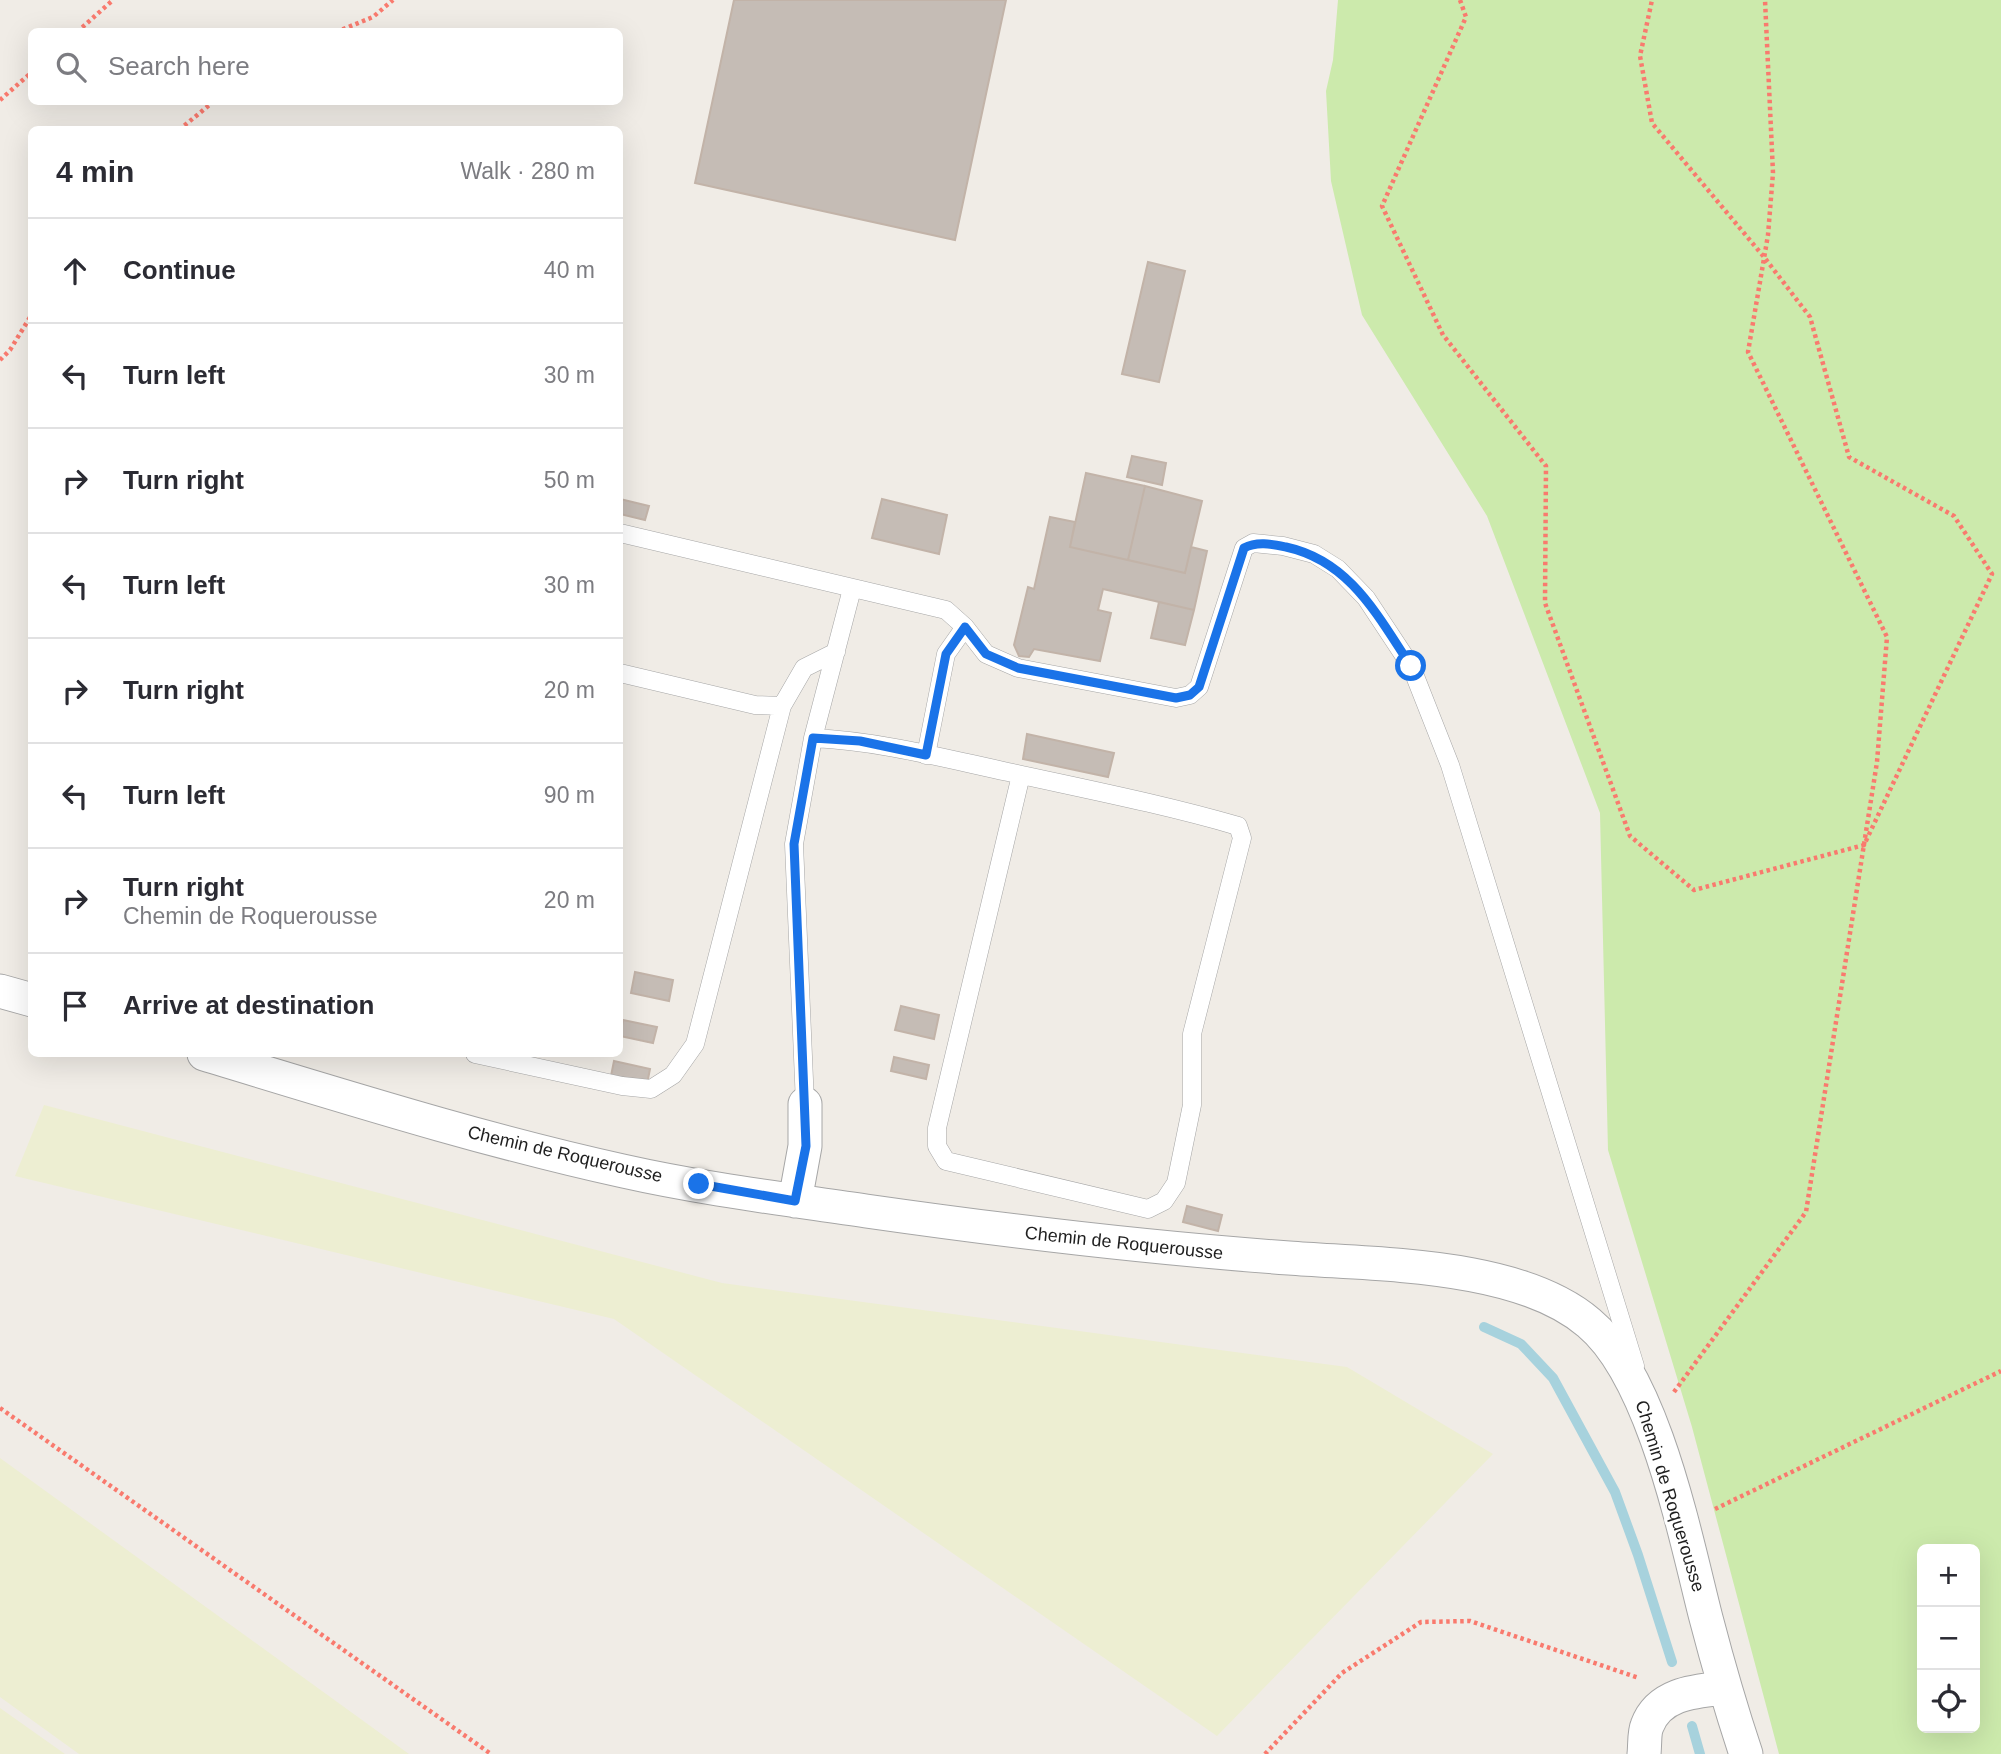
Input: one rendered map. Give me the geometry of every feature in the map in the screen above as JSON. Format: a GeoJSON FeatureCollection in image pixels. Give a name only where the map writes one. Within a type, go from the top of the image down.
{"type":"FeatureCollection","features":[{"type":"Feature","properties":{"kind":"street"},"geometry":{"type":"LineString","coordinates":[[0,991],[28,999]]}},
{"type":"Feature","properties":{"kind":"street","name":"Chemin de Roquerousse"},"geometry":{"type":"LineString","coordinates":[[214,1057],[506,1143],[627,1172],[795,1201],[997,1230],[1243,1255],[1432,1268],[1521,1287],[1558,1299],[1592,1325],[1609,1344],[1643,1400],[1682,1524],[1724,1688],[1746,1754]]}},
{"type":"Feature","properties":{"kind":"street"},"geometry":{"type":"LineString","coordinates":[[795,1201],[806,1146],[805,1104]]}},
{"type":"Feature","properties":{"kind":"street"},"geometry":{"type":"LineString","coordinates":[[1644,1754],[1647,1725],[1661,1706],[1683,1693],[1724,1688]]}},
{"type":"Feature","properties":{"kind":"lane"},"geometry":{"type":"LineString","coordinates":[[623,534],[946,610],[965,627],[986,654],[1018,668],[1176,698],[1190,695],[1199,687],[1244,548],[1253,543],[1314,554],[1338,569],[1366,598],[1411,666],[1450,765],[1624,1326],[1643,1400]]}},
{"type":"Feature","properties":{"kind":"lane"},"geometry":{"type":"LineString","coordinates":[[805,1104],[794,844],[813,738],[852,589]]}},
{"type":"Feature","properties":{"kind":"lane"},"geometry":{"type":"LineString","coordinates":[[926,755],[946,654],[965,627]]}},
{"type":"Feature","properties":{"kind":"lane"},"geometry":{"type":"LineString","coordinates":[[489,1057],[622,1086],[651,1089],[673,1075],[695,1044],[782,706],[804,668],[835,652]]}},
{"type":"Feature","properties":{"kind":"lane"},"geometry":{"type":"LineString","coordinates":[[623,674],[755,705],[782,706]]}},
{"type":"Feature","properties":{"kind":"lane"},"geometry":{"type":"LineString","coordinates":[[813,738],[860,741],[1021,775],[1238,826],[1242,838],[1192,1034],[1192,1105],[1176,1183],[1164,1201],[1148,1209],[946,1161],[937,1146],[937,1128],[1021,775]]}},
{"type":"Feature","properties":{"kind":"path"},"geometry":{"type":"LineString","coordinates":[[82,28],[113,0]]}},
{"type":"Feature","properties":{"kind":"path"},"geometry":{"type":"LineString","coordinates":[[346,28],[373,17],[393,0]]}},
{"type":"Feature","properties":{"kind":"path"},"geometry":{"type":"LineString","coordinates":[[1460,0],[1466,17],[1382,206],[1443,335],[1546,466],[1545,603],[1630,836],[1694,890],[1864,845],[1992,574],[1954,516],[1849,457],[1810,317],[1653,123],[1640,56],[1652,0]]}},
{"type":"Feature","properties":{"kind":"path"},"geometry":{"type":"LineString","coordinates":[[1643,1400],[1671,1395],[1806,1212],[1877,762],[1887,637],[1748,352],[1764,257],[1773,173],[1765,0]]}},
{"type":"Feature","properties":{"kind":"path"},"geometry":{"type":"LineString","coordinates":[[0,100],[28,76]]}},
{"type":"Feature","properties":{"kind":"path"},"geometry":{"type":"LineString","coordinates":[[184,126],[209,105]]}},
{"type":"Feature","properties":{"kind":"path"},"geometry":{"type":"LineString","coordinates":[[0,360],[10,350],[28,321]]}},
{"type":"Feature","properties":{"kind":"path"},"geometry":{"type":"LineString","coordinates":[[1682,1524],[2001,1371]]}},
{"type":"Feature","properties":{"kind":"path"},"geometry":{"type":"LineString","coordinates":[[0,1408],[491,1754]]}},
{"type":"Feature","properties":{"kind":"path"},"geometry":{"type":"LineString","coordinates":[[1265,1754],[1342,1673],[1421,1622],[1470,1621],[1683,1693]]}},
{"type":"Feature","properties":{"kind":"green space"},"geometry":{"type":"Polygon","coordinates":[[[1338,0],[2001,0],[2001,1754],[1779,1754],[1692,1427],[1608,1150],[1600,813],[1487,516],[1362,315],[1331,181],[1326,91],[1333,60],[1338,0]]]}},
{"type":"Feature","properties":{"kind":"green space"},"geometry":{"type":"Polygon","coordinates":[[[44,1105],[722,1283],[1347,1367],[1493,1454],[1217,1736],[614,1319],[15,1176],[44,1105]]]}},
{"type":"Feature","properties":{"kind":"green space"},"geometry":{"type":"Polygon","coordinates":[[[0,1458],[409,1754],[79,1754],[0,1697],[0,1458]]]}},
{"type":"Feature","properties":{"kind":"green space"},"geometry":{"type":"Polygon","coordinates":[[[0,1708],[65,1754],[0,1754],[0,1708]]]}},
{"type":"Feature","properties":{"kind":"building"},"geometry":{"type":"Polygon","coordinates":[[[734,0],[1006,0],[955,240],[695,183],[734,0]]]}},
{"type":"Feature","properties":{"kind":"building"},"geometry":{"type":"Polygon","coordinates":[[[1148,262],[1185,271],[1159,382],[1122,374],[1148,262]]]}},
{"type":"Feature","properties":{"kind":"building"},"geometry":{"type":"Polygon","coordinates":[[[1132,456],[1166,463],[1162,485],[1127,477],[1132,456]]]}},
{"type":"Feature","properties":{"kind":"building"},"geometry":{"type":"Polygon","coordinates":[[[1086,473],[1145,486],[1128,560],[1070,547],[1086,473]]]}},
{"type":"Feature","properties":{"kind":"building"},"geometry":{"type":"Polygon","coordinates":[[[1145,486],[1202,501],[1185,573],[1128,560],[1145,486]]]}},
{"type":"Feature","properties":{"kind":"building"},"geometry":{"type":"Polygon","coordinates":[[[882,499],[947,515],[939,554],[872,538],[882,499]]]}},
{"type":"Feature","properties":{"kind":"building"},"geometry":{"type":"Polygon","coordinates":[[[623,500],[649,506],[645,520],[623,515],[623,500]]]}},
{"type":"Feature","properties":{"kind":"building"},"geometry":{"type":"Polygon","coordinates":[[[1050,517],[1075,522],[1070,547],[1185,573],[1191,547],[1207,551],[1194,610],[1103,589],[1098,610],[1111,613],[1100,661],[1034,649],[1029,657],[1019,656],[1014,645],[1028,587],[1034,589],[1050,517]]]}},
{"type":"Feature","properties":{"kind":"building"},"geometry":{"type":"Polygon","coordinates":[[[1159,602],[1194,610],[1185,645],[1151,638],[1159,602]]]}},
{"type":"Feature","properties":{"kind":"building"},"geometry":{"type":"Polygon","coordinates":[[[1027,734],[1114,753],[1108,777],[1023,759],[1027,734]]]}},
{"type":"Feature","properties":{"kind":"building"},"geometry":{"type":"Polygon","coordinates":[[[635,972],[673,980],[669,1001],[631,993],[635,972]]]}},
{"type":"Feature","properties":{"kind":"building"},"geometry":{"type":"Polygon","coordinates":[[[901,1006],[939,1015],[934,1039],[895,1030],[901,1006]]]}},
{"type":"Feature","properties":{"kind":"building"},"geometry":{"type":"Polygon","coordinates":[[[623,1020],[657,1027],[653,1043],[623,1037],[623,1020]]]}},
{"type":"Feature","properties":{"kind":"building"},"geometry":{"type":"Polygon","coordinates":[[[894,1057],[929,1065],[926,1079],[891,1071],[894,1057]]]}},
{"type":"Feature","properties":{"kind":"building"},"geometry":{"type":"Polygon","coordinates":[[[614,1061],[650,1069],[647,1084],[611,1076],[614,1061]]]}},
{"type":"Feature","properties":{"kind":"building"},"geometry":{"type":"Polygon","coordinates":[[[1187,1206],[1222,1215],[1218,1231],[1183,1222],[1187,1206]]]}},
{"type":"Feature","properties":{"kind":"waterway"},"geometry":{"type":"LineString","coordinates":[[1484,1327],[1521,1344],[1553,1378],[1615,1492],[1672,1662]]}},
{"type":"Feature","properties":{"kind":"waterway"},"geometry":{"type":"LineString","coordinates":[[1692,1726],[1700,1754]]}},
{"type":"Feature","properties":{"kind":"route"},"geometry":{"type":"LineString","coordinates":[[699,1184],[795,1201],[806,1146],[794,844],[813,738],[860,741],[926,755],[946,654],[965,627],[986,654],[1018,668],[1176,698],[1190,695],[1199,687],[1244,548],[1253,543],[1283,546],[1314,554],[1338,569],[1366,598],[1411,666]]}}]}
